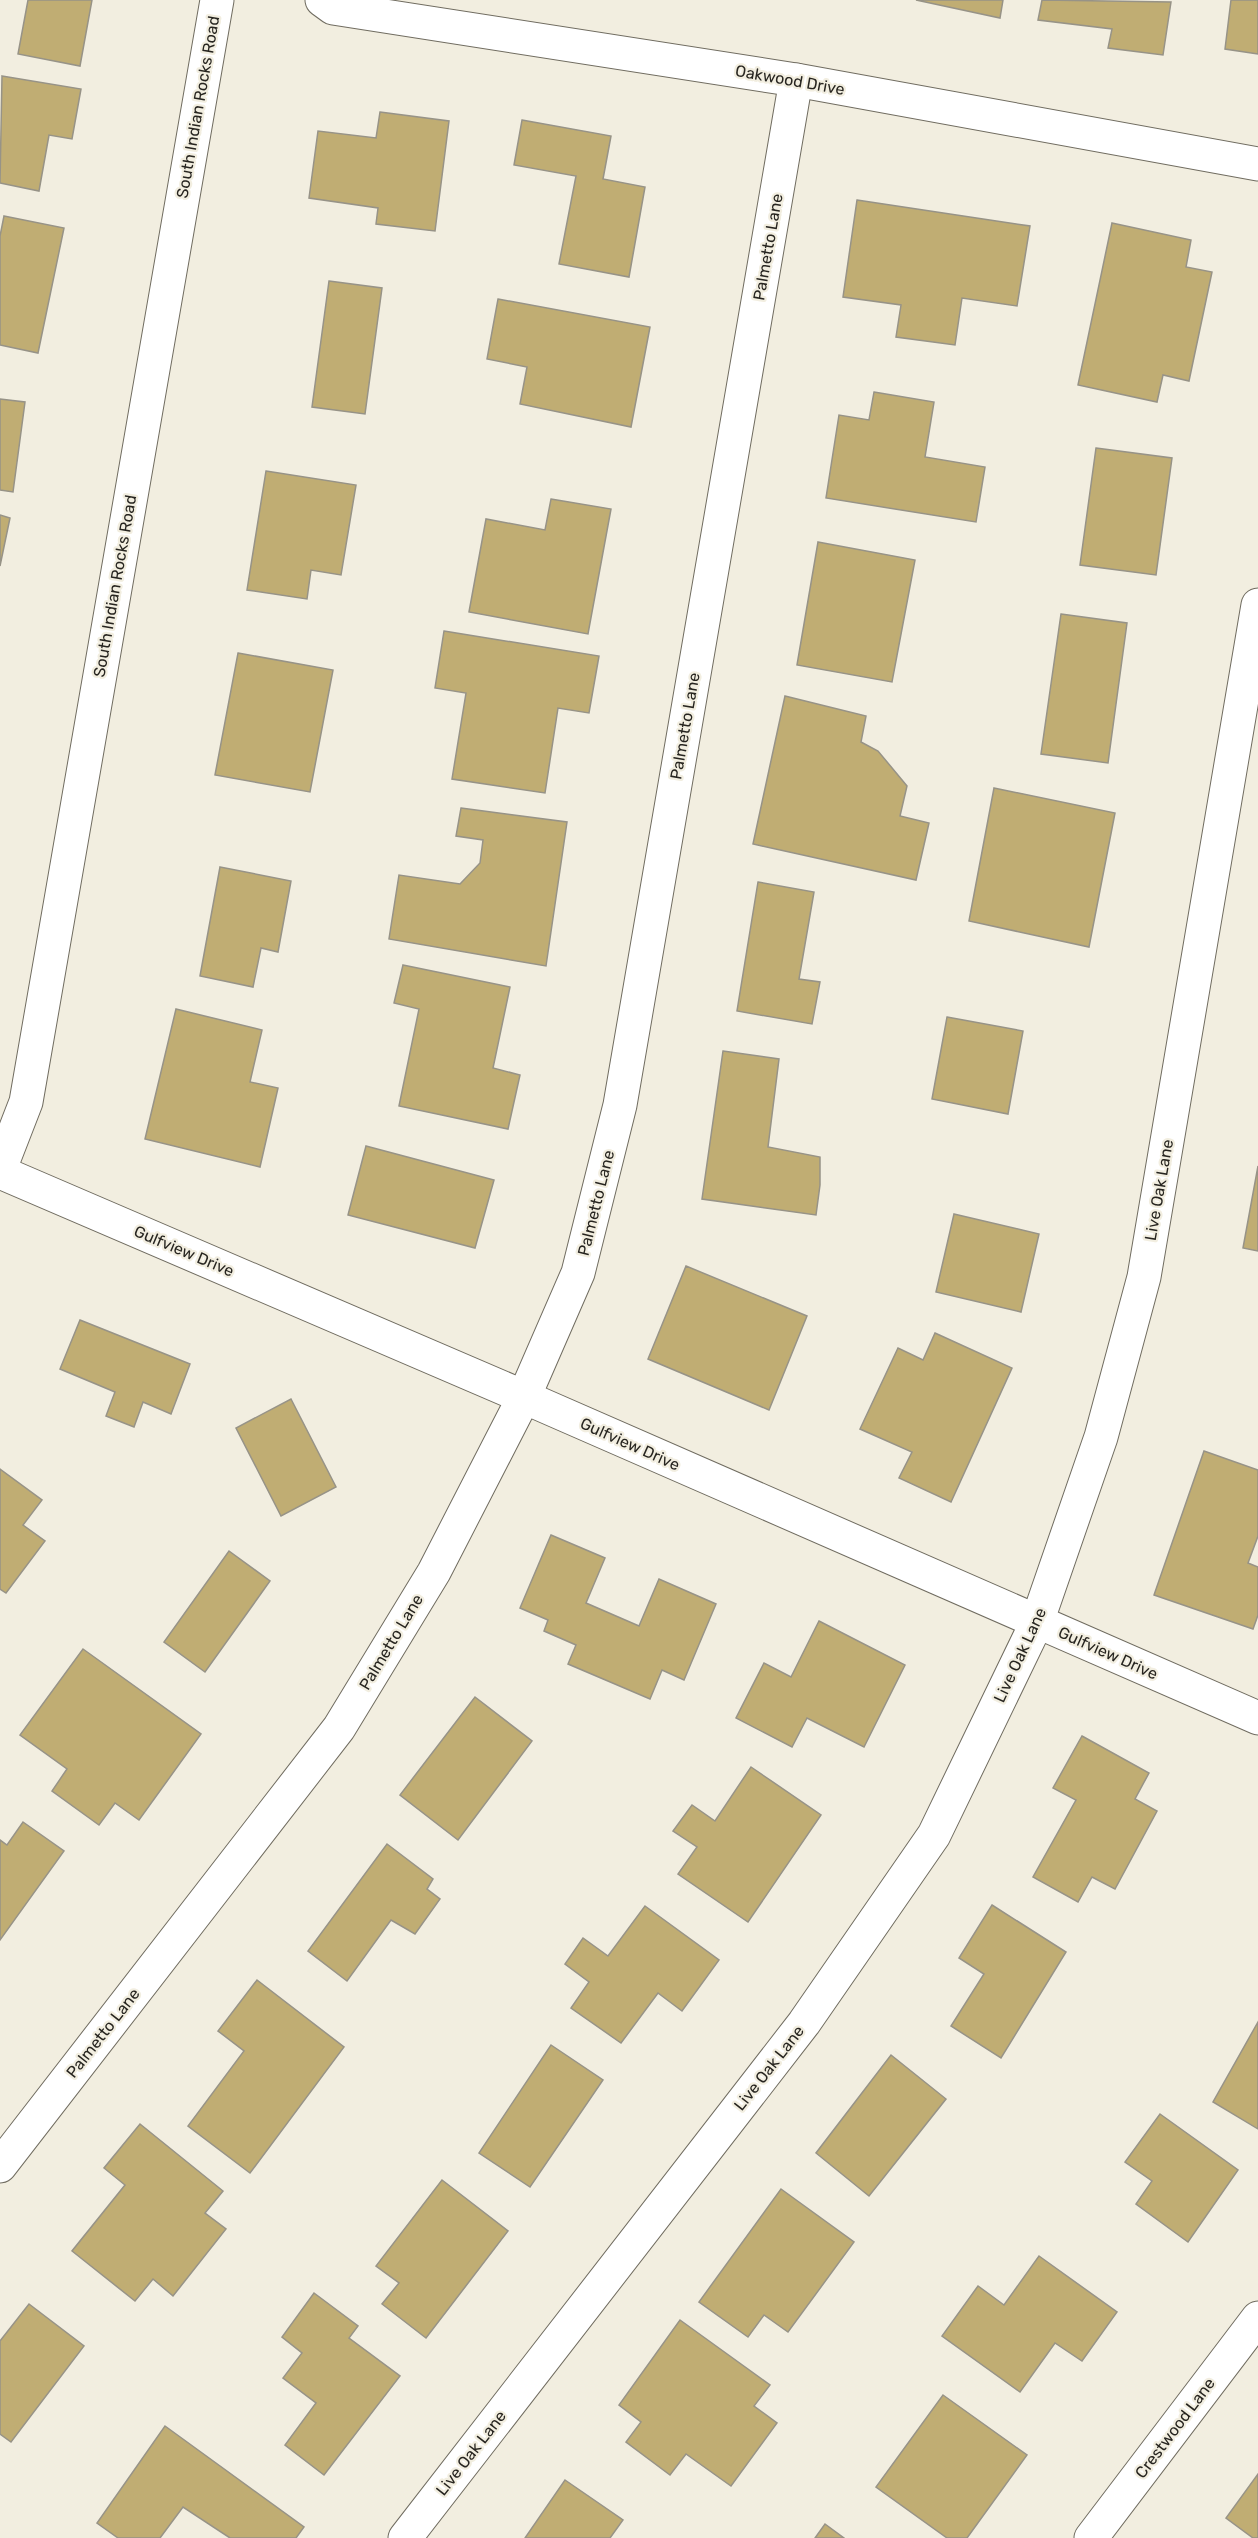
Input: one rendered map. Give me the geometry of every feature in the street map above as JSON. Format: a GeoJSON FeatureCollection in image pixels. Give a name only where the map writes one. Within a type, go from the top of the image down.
{"type":"FeatureCollection","features":[{"type":"Feature","properties":{"kind":"street","name":"South Indian Rocks Road"},"geometry":{"type":"LineString","coordinates":[[0,1171],[26,1102],[217,0]]}},
{"type":"Feature","properties":{"kind":"street","name":"Oakwood Drive"},"geometry":{"type":"LineString","coordinates":[[322,0],[333,8],[796,80],[1258,164]]}},
{"type":"Feature","properties":{"kind":"street","name":"Palmetto Lane"},"geometry":{"type":"LineString","coordinates":[[0,2166],[339,1728],[434,1572],[524,1397],[578,1274],[620,1105],[796,80]]}},
{"type":"Feature","properties":{"kind":"street","name":"Live Oak Lane"},"geometry":{"type":"LineString","coordinates":[[405,2538],[804,2023],[934,1835],[1037,1622],[1101,1437],[1144,1277],[1258,605]]}},
{"type":"Feature","properties":{"kind":"street","name":"Gulfview Drive"},"geometry":{"type":"LineString","coordinates":[[0,1171],[1258,1718]]}},
{"type":"Feature","properties":{"kind":"street","name":"Crestwood Lane"},"geometry":{"type":"LineString","coordinates":[[1091,2538],[1258,2318]]}},
{"type":"Feature","properties":{"kind":"building"},"geometry":{"type":"Polygon","coordinates":[[[28,0],[92,0],[80,66],[18,54],[28,0]]]}},
{"type":"Feature","properties":{"kind":"building"},"geometry":{"type":"Polygon","coordinates":[[[916,0],[1003,0],[1000,18],[916,0]]]}},
{"type":"Feature","properties":{"kind":"building"},"geometry":{"type":"Polygon","coordinates":[[[1042,0],[1171,2],[1163,55],[1108,48],[1112,29],[1038,20],[1042,0]]]}},
{"type":"Feature","properties":{"kind":"building"},"geometry":{"type":"Polygon","coordinates":[[[1231,0],[1258,0],[1258,54],[1225,49],[1231,0]]]}},
{"type":"Feature","properties":{"kind":"building"},"geometry":{"type":"Polygon","coordinates":[[[2,76],[81,89],[72,139],[49,135],[39,191],[0,183],[2,76]]]}},
{"type":"Feature","properties":{"kind":"building"},"geometry":{"type":"Polygon","coordinates":[[[380,112],[449,121],[435,231],[376,224],[378,208],[309,198],[318,131],[376,138],[380,112]]]}},
{"type":"Feature","properties":{"kind":"building"},"geometry":{"type":"Polygon","coordinates":[[[522,120],[611,136],[603,179],[645,187],[629,277],[559,264],[576,176],[514,165],[522,120]]]}},
{"type":"Feature","properties":{"kind":"building"},"geometry":{"type":"Polygon","coordinates":[[[857,200],[1030,226],[1017,306],[962,298],[955,345],[896,337],[901,305],[843,297],[857,200]]]}},
{"type":"Feature","properties":{"kind":"building"},"geometry":{"type":"Polygon","coordinates":[[[4,216],[64,228],[38,353],[0,345],[0,236],[4,216]]]}},
{"type":"Feature","properties":{"kind":"building"},"geometry":{"type":"Polygon","coordinates":[[[1112,223],[1191,240],[1186,267],[1212,272],[1189,381],[1163,375],[1157,402],[1078,385],[1112,223]]]}},
{"type":"Feature","properties":{"kind":"building"},"geometry":{"type":"Polygon","coordinates":[[[329,281],[382,288],[365,414],[312,407],[329,281]]]}},
{"type":"Feature","properties":{"kind":"building"},"geometry":{"type":"Polygon","coordinates":[[[498,299],[650,327],[631,427],[520,404],[527,367],[487,359],[498,299]]]}},
{"type":"Feature","properties":{"kind":"building"},"geometry":{"type":"Polygon","coordinates":[[[874,392],[934,402],[925,457],[985,467],[976,522],[826,498],[839,415],[869,420],[874,392]]]}},
{"type":"Feature","properties":{"kind":"building"},"geometry":{"type":"Polygon","coordinates":[[[0,399],[25,402],[13,492],[0,490],[0,399]]]}},
{"type":"Feature","properties":{"kind":"building"},"geometry":{"type":"Polygon","coordinates":[[[1096,448],[1172,458],[1156,575],[1080,565],[1096,448]]]}},
{"type":"Feature","properties":{"kind":"building"},"geometry":{"type":"Polygon","coordinates":[[[266,471],[356,485],[341,575],[311,570],[307,599],[247,590],[266,471]]]}},
{"type":"Feature","properties":{"kind":"building"},"geometry":{"type":"Polygon","coordinates":[[[551,499],[611,509],[588,634],[469,612],[486,519],[545,530],[551,499]]]}},
{"type":"Feature","properties":{"kind":"building"},"geometry":{"type":"Polygon","coordinates":[[[0,515],[10,518],[0,566],[0,515]]]}},
{"type":"Feature","properties":{"kind":"building"},"geometry":{"type":"Polygon","coordinates":[[[818,542],[915,560],[892,682],[797,665],[818,542]]]}},
{"type":"Feature","properties":{"kind":"building"},"geometry":{"type":"Polygon","coordinates":[[[1061,614],[1127,623],[1108,763],[1041,754],[1061,614]]]}},
{"type":"Feature","properties":{"kind":"building"},"geometry":{"type":"Polygon","coordinates":[[[444,631],[599,656],[589,713],[558,708],[545,793],[452,779],[466,693],[435,688],[444,631]]]}},
{"type":"Feature","properties":{"kind":"building"},"geometry":{"type":"Polygon","coordinates":[[[238,653],[333,670],[310,792],[215,775],[238,653]]]}},
{"type":"Feature","properties":{"kind":"building"},"geometry":{"type":"Polygon","coordinates":[[[785,696],[866,716],[861,742],[878,751],[907,786],[900,816],[929,823],[916,880],[753,844],[785,696]]]}},
{"type":"Feature","properties":{"kind":"building"},"geometry":{"type":"Polygon","coordinates":[[[994,788],[1115,813],[1089,947],[969,921],[994,788]]]}},
{"type":"Feature","properties":{"kind":"building"},"geometry":{"type":"Polygon","coordinates":[[[461,808],[567,822],[546,966],[389,939],[399,875],[460,884],[480,863],[483,840],[456,836],[461,808]]]}},
{"type":"Feature","properties":{"kind":"building"},"geometry":{"type":"Polygon","coordinates":[[[220,867],[291,881],[278,952],[261,948],[253,987],[200,976],[220,867]]]}},
{"type":"Feature","properties":{"kind":"building"},"geometry":{"type":"Polygon","coordinates":[[[758,882],[814,892],[799,979],[820,982],[812,1024],[737,1011],[758,882]]]}},
{"type":"Feature","properties":{"kind":"building"},"geometry":{"type":"Polygon","coordinates":[[[403,965],[510,987],[493,1068],[520,1075],[508,1129],[399,1106],[419,1009],[394,1003],[403,965]]]}},
{"type":"Feature","properties":{"kind":"building"},"geometry":{"type":"Polygon","coordinates":[[[176,1009],[262,1030],[250,1082],[278,1088],[260,1167],[145,1139],[176,1009]]]}},
{"type":"Feature","properties":{"kind":"building"},"geometry":{"type":"Polygon","coordinates":[[[947,1017],[1023,1031],[1008,1114],[932,1099],[947,1017]]]}},
{"type":"Feature","properties":{"kind":"building"},"geometry":{"type":"Polygon","coordinates":[[[723,1051],[779,1059],[768,1147],[820,1157],[820,1185],[816,1215],[702,1199],[723,1051]]]}},
{"type":"Feature","properties":{"kind":"building"},"geometry":{"type":"Polygon","coordinates":[[[366,1146],[494,1180],[475,1248],[348,1215],[366,1146]]]}},
{"type":"Feature","properties":{"kind":"building"},"geometry":{"type":"Polygon","coordinates":[[[1258,1166],[1258,1251],[1243,1248],[1258,1166]]]}},
{"type":"Feature","properties":{"kind":"building"},"geometry":{"type":"Polygon","coordinates":[[[954,1214],[1039,1234],[1021,1312],[936,1292],[954,1214]]]}},
{"type":"Feature","properties":{"kind":"building"},"geometry":{"type":"Polygon","coordinates":[[[686,1266],[807,1316],[769,1410],[648,1359],[686,1266]]]}},
{"type":"Feature","properties":{"kind":"building"},"geometry":{"type":"Polygon","coordinates":[[[80,1320],[190,1364],[171,1414],[143,1402],[134,1427],[106,1416],[115,1392],[60,1369],[80,1320]]]}},
{"type":"Feature","properties":{"kind":"building"},"geometry":{"type":"Polygon","coordinates":[[[935,1333],[1012,1368],[951,1502],[899,1478],[912,1452],[860,1429],[898,1348],[923,1360],[935,1333]]]}},
{"type":"Feature","properties":{"kind":"building"},"geometry":{"type":"Polygon","coordinates":[[[291,1399],[336,1487],[281,1516],[236,1428],[291,1399]]]}},
{"type":"Feature","properties":{"kind":"building"},"geometry":{"type":"Polygon","coordinates":[[[1204,1451],[1258,1470],[1258,1536],[1248,1563],[1258,1567],[1258,1615],[1253,1629],[1154,1595],[1204,1451]]]}},
{"type":"Feature","properties":{"kind":"building"},"geometry":{"type":"Polygon","coordinates":[[[0,1469],[42,1500],[23,1525],[45,1541],[6,1593],[0,1589],[0,1469]]]}},
{"type":"Feature","properties":{"kind":"building"},"geometry":{"type":"Polygon","coordinates":[[[551,1535],[605,1558],[586,1603],[639,1626],[659,1579],[716,1604],[684,1680],[662,1670],[650,1699],[568,1664],[576,1645],[544,1631],[548,1620],[520,1608],[551,1535]]]}},
{"type":"Feature","properties":{"kind":"building"},"geometry":{"type":"Polygon","coordinates":[[[229,1551],[270,1581],[205,1672],[164,1642],[229,1551]]]}},
{"type":"Feature","properties":{"kind":"building"},"geometry":{"type":"Polygon","coordinates":[[[819,1621],[905,1665],[864,1747],[807,1718],[792,1747],[736,1718],[764,1663],[791,1677],[819,1621]]]}},
{"type":"Feature","properties":{"kind":"building"},"geometry":{"type":"Polygon","coordinates":[[[83,1649],[201,1734],[139,1820],[115,1803],[99,1825],[52,1791],[67,1769],[20,1735],[83,1649]]]}},
{"type":"Feature","properties":{"kind":"building"},"geometry":{"type":"Polygon","coordinates":[[[475,1697],[532,1741],[458,1840],[400,1795],[475,1697]]]}},
{"type":"Feature","properties":{"kind":"building"},"geometry":{"type":"Polygon","coordinates":[[[1082,1736],[1149,1773],[1135,1799],[1157,1811],[1115,1889],[1092,1877],[1078,1902],[1033,1877],[1076,1800],[1053,1788],[1082,1736]]]}},
{"type":"Feature","properties":{"kind":"building"},"geometry":{"type":"Polygon","coordinates":[[[751,1767],[821,1815],[748,1922],[678,1874],[697,1847],[673,1831],[692,1805],[715,1821],[751,1767]]]}},
{"type":"Feature","properties":{"kind":"building"},"geometry":{"type":"Polygon","coordinates":[[[23,1822],[64,1851],[0,1940],[0,1840],[7,1845],[23,1822]]]}},
{"type":"Feature","properties":{"kind":"building"},"geometry":{"type":"Polygon","coordinates":[[[387,1844],[433,1879],[427,1889],[440,1899],[415,1934],[391,1920],[347,1981],[308,1951],[387,1844]]]}},
{"type":"Feature","properties":{"kind":"building"},"geometry":{"type":"Polygon","coordinates":[[[992,1905],[1066,1952],[1001,2058],[951,2026],[984,1974],[959,1958],[992,1905]]]}},
{"type":"Feature","properties":{"kind":"building"},"geometry":{"type":"Polygon","coordinates":[[[645,1906],[719,1960],[682,2011],[658,1993],[621,2043],[571,2008],[589,1982],[565,1964],[583,1938],[608,1956],[645,1906]]]}},
{"type":"Feature","properties":{"kind":"building"},"geometry":{"type":"Polygon","coordinates":[[[257,1980],[344,2047],[250,2173],[188,2126],[244,2051],[218,2031],[257,1980]]]}},
{"type":"Feature","properties":{"kind":"building"},"geometry":{"type":"Polygon","coordinates":[[[1258,2022],[1258,2129],[1213,2102],[1258,2022]]]}},
{"type":"Feature","properties":{"kind":"building"},"geometry":{"type":"Polygon","coordinates":[[[551,2045],[603,2080],[530,2187],[479,2153],[551,2045]]]}},
{"type":"Feature","properties":{"kind":"building"},"geometry":{"type":"Polygon","coordinates":[[[891,2055],[946,2099],[869,2196],[816,2153],[891,2055]]]}},
{"type":"Feature","properties":{"kind":"building"},"geometry":{"type":"Polygon","coordinates":[[[1160,2114],[1238,2170],[1188,2242],[1136,2204],[1152,2181],[1125,2162],[1160,2114]]]}},
{"type":"Feature","properties":{"kind":"building"},"geometry":{"type":"Polygon","coordinates":[[[140,2124],[223,2191],[205,2213],[226,2229],[173,2296],[153,2279],[135,2301],[72,2251],[125,2185],[104,2168],[140,2124]]]}},
{"type":"Feature","properties":{"kind":"building"},"geometry":{"type":"Polygon","coordinates":[[[442,2180],[508,2231],[426,2338],[382,2304],[399,2283],[376,2266],[442,2180]]]}},
{"type":"Feature","properties":{"kind":"building"},"geometry":{"type":"Polygon","coordinates":[[[781,2189],[854,2242],[788,2332],[764,2315],[748,2337],[699,2302],[781,2189]]]}},
{"type":"Feature","properties":{"kind":"building"},"geometry":{"type":"Polygon","coordinates":[[[1039,2256],[1117,2312],[1082,2361],[1055,2343],[1020,2392],[942,2336],[978,2286],[1004,2305],[1039,2256]]]}},
{"type":"Feature","properties":{"kind":"building"},"geometry":{"type":"Polygon","coordinates":[[[314,2293],[358,2326],[349,2338],[400,2376],[324,2475],[285,2445],[316,2403],[283,2378],[302,2353],[282,2337],[314,2293]]]}},
{"type":"Feature","properties":{"kind":"building"},"geometry":{"type":"Polygon","coordinates":[[[29,2304],[84,2346],[11,2442],[0,2434],[0,2341],[29,2304]]]}},
{"type":"Feature","properties":{"kind":"building"},"geometry":{"type":"Polygon","coordinates":[[[680,2320],[770,2385],[754,2406],[777,2423],[731,2486],[686,2454],[670,2475],[626,2442],[641,2422],[619,2405],[680,2320]]]}},
{"type":"Feature","properties":{"kind":"building"},"geometry":{"type":"Polygon","coordinates":[[[943,2395],[1027,2455],[967,2538],[947,2538],[876,2487],[943,2395]]]}},
{"type":"Feature","properties":{"kind":"building"},"geometry":{"type":"Polygon","coordinates":[[[165,2426],[304,2527],[296,2538],[230,2538],[183,2507],[160,2538],[118,2538],[97,2523],[165,2426]]]}},
{"type":"Feature","properties":{"kind":"building"},"geometry":{"type":"Polygon","coordinates":[[[1258,2474],[1258,2538],[1253,2538],[1226,2518],[1258,2474]]]}},
{"type":"Feature","properties":{"kind":"building"},"geometry":{"type":"Polygon","coordinates":[[[565,2480],[623,2520],[610,2538],[525,2538],[565,2480]]]}},
{"type":"Feature","properties":{"kind":"building"},"geometry":{"type":"Polygon","coordinates":[[[825,2524],[844,2538],[815,2538],[825,2524]]]}}]}
